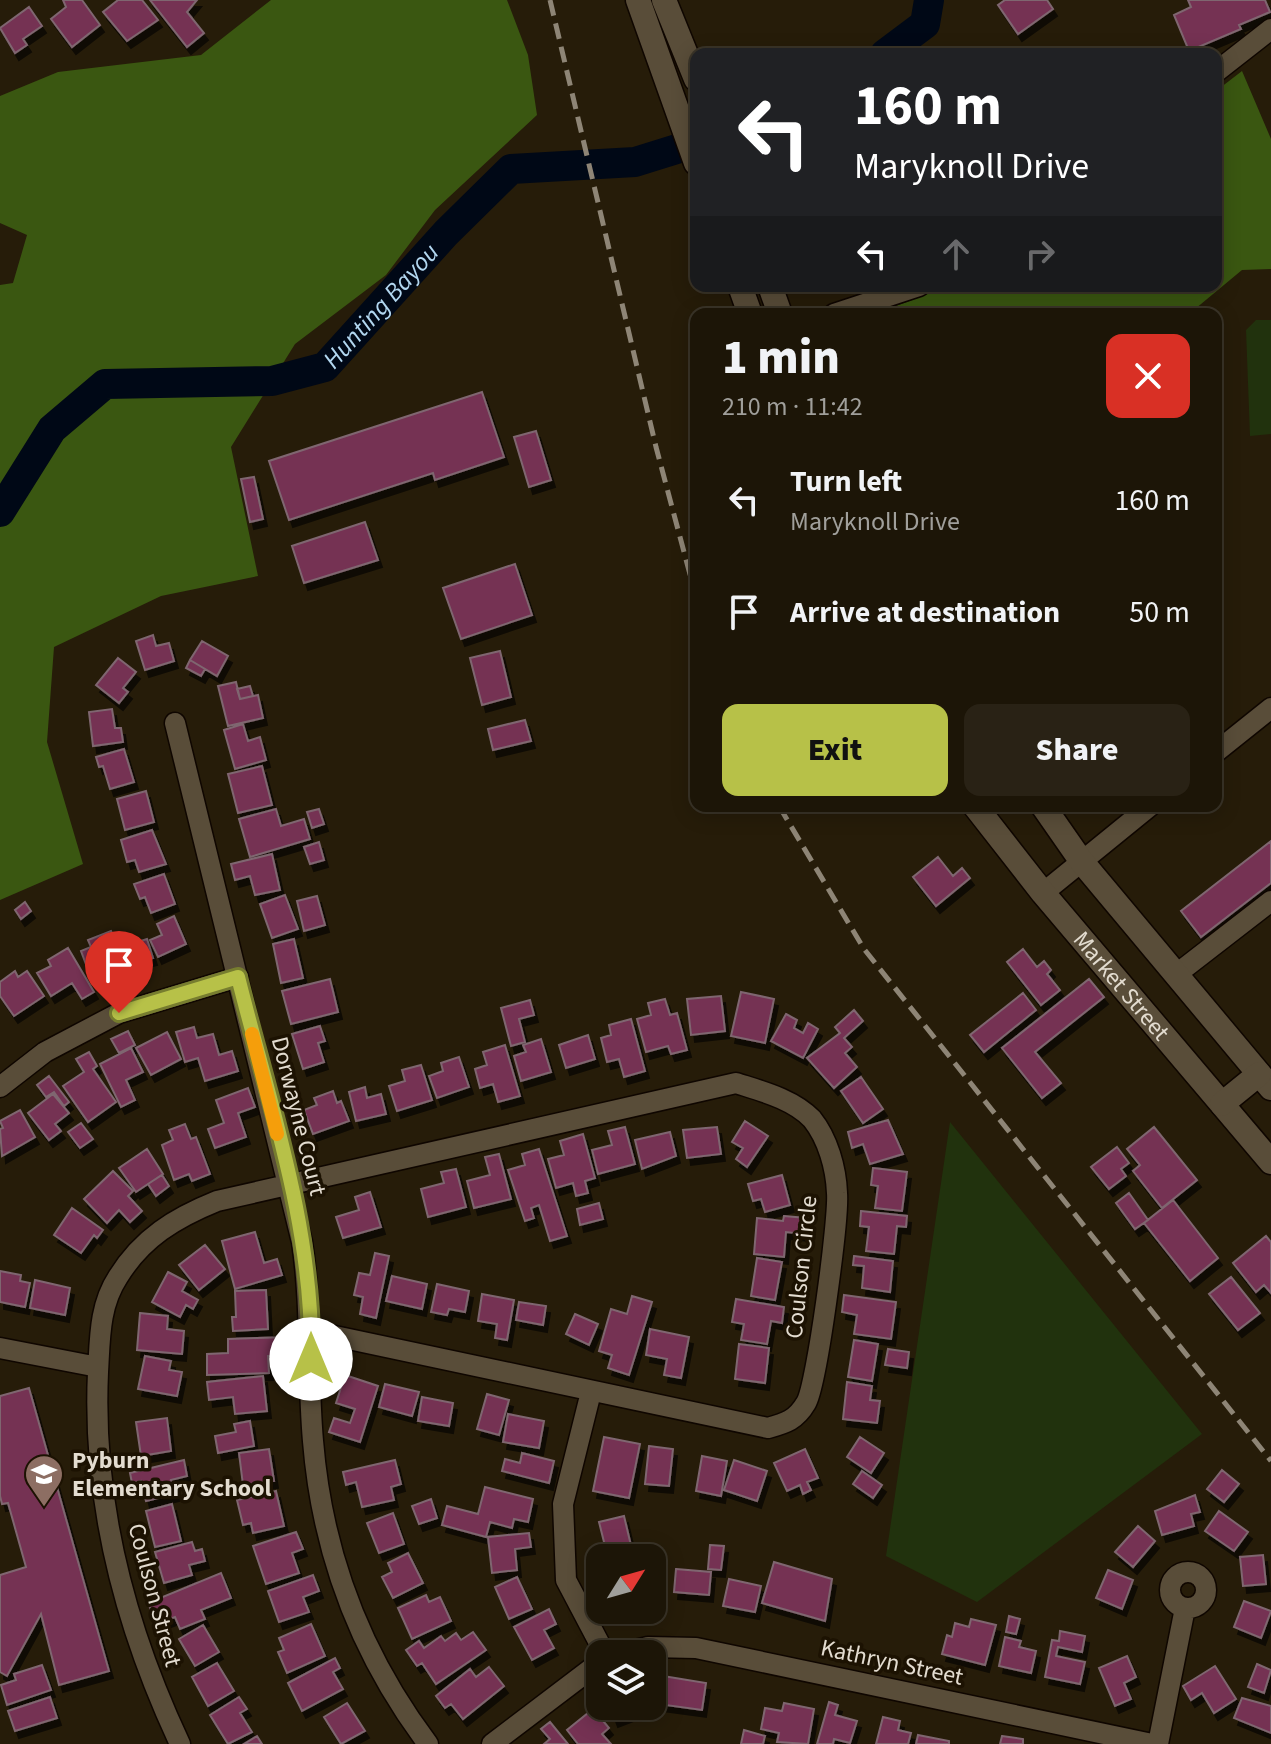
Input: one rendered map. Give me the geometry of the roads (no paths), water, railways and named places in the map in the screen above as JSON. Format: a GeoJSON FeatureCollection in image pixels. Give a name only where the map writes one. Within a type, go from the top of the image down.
{"type":"FeatureCollection","features":[{"type":"Feature","properties":{"kind":"main road"},"geometry":{"type":"LineString","coordinates":[[638,0],[690,146]]}},
{"type":"Feature","properties":{"kind":"main road"},"geometry":{"type":"LineString","coordinates":[[664,0],[690,64]]}},
{"type":"Feature","properties":{"kind":"main road","name":"Market Street"},"geometry":{"type":"LineString","coordinates":[[980,812],[1043,893],[1271,1162]]}},
{"type":"Feature","properties":{"kind":"main road","name":"Market Street"},"geometry":{"type":"LineString","coordinates":[[1047,812],[1082,862],[1178,973],[1265,1081]]}},
{"type":"Feature","properties":{"kind":"main road"},"geometry":{"type":"LineString","coordinates":[[1222,1104],[1265,1081]]}},
{"type":"Feature","properties":{"kind":"street"},"geometry":{"type":"LineString","coordinates":[[1222,67],[1271,29]]}},
{"type":"Feature","properties":{"kind":"street"},"geometry":{"type":"LineString","coordinates":[[852,308],[901,292]]}},
{"type":"Feature","properties":{"kind":"street"},"geometry":{"type":"LineString","coordinates":[[1222,747],[1271,708]]}},
{"type":"Feature","properties":{"kind":"street","name":"Dorwayne Court"},"geometry":{"type":"LineString","coordinates":[[175,723],[290,1185],[309,1289],[312,1440],[328,1540],[360,1632],[389,1687],[428,1744]]}},
{"type":"Feature","properties":{"kind":"street"},"geometry":{"type":"LineString","coordinates":[[1043,893],[1143,812]]}},
{"type":"Feature","properties":{"kind":"street"},"geometry":{"type":"LineString","coordinates":[[1178,973],[1271,901]]}},
{"type":"Feature","properties":{"kind":"street"},"geometry":{"type":"LineString","coordinates":[[0,1087],[45,1052],[119,1013],[238,977]]}},
{"type":"Feature","properties":{"kind":"street","name":"Coulson Circle"},"geometry":{"type":"LineString","coordinates":[[290,1185],[639,1102],[736,1083],[776,1095],[811,1119],[833,1158],[838,1195],[817,1355],[808,1401],[792,1422],[768,1428],[311,1331]]}},
{"type":"Feature","properties":{"kind":"street","name":"Coulson Street"},"geometry":{"type":"LineString","coordinates":[[180,1744],[135,1634],[112,1547],[100,1466],[98,1367],[101,1313],[136,1252],[158,1230],[217,1201],[290,1185]]}},
{"type":"Feature","properties":{"kind":"street"},"geometry":{"type":"LineString","coordinates":[[0,1348],[98,1367]]}},
{"type":"Feature","properties":{"kind":"street"},"geometry":{"type":"LineString","coordinates":[[591,1392],[563,1504],[566,1580],[598,1640]]}},
{"type":"Feature","properties":{"kind":"street"},"geometry":{"type":"LineString","coordinates":[[1155,1744],[1185,1608]]}},
{"type":"Feature","properties":{"kind":"street","name":"Kathryn Street"},"geometry":{"type":"LineString","coordinates":[[666,1647],[696,1648],[1155,1744]]}},
{"type":"Feature","properties":{"kind":"street"},"geometry":{"type":"LineString","coordinates":[[492,1744],[586,1673]]}},
{"type":"Feature","properties":{"kind":"waterway","name":"Hunting Bayou"},"geometry":{"type":"LineString","coordinates":[[893,48],[925,24],[929,0]]}},
{"type":"Feature","properties":{"kind":"waterway","name":"Hunting Bayou"},"geometry":{"type":"LineString","coordinates":[[0,512],[52,429],[105,384],[272,381],[325,367],[446,233],[511,169],[635,162],[690,145]]}},
{"type":"Feature","properties":{"kind":"railway"},"geometry":{"type":"LineString","coordinates":[[550,0],[656,447],[690,574]]}},
{"type":"Feature","properties":{"kind":"railway"},"geometry":{"type":"LineString","coordinates":[[783,812],[864,949],[1271,1461]]}},
{"type":"Feature","properties":{"kind":"place","name":"Pyburn Elementary School"},"geometry":{"type":"Point","coordinates":[44,1508]}}]}
